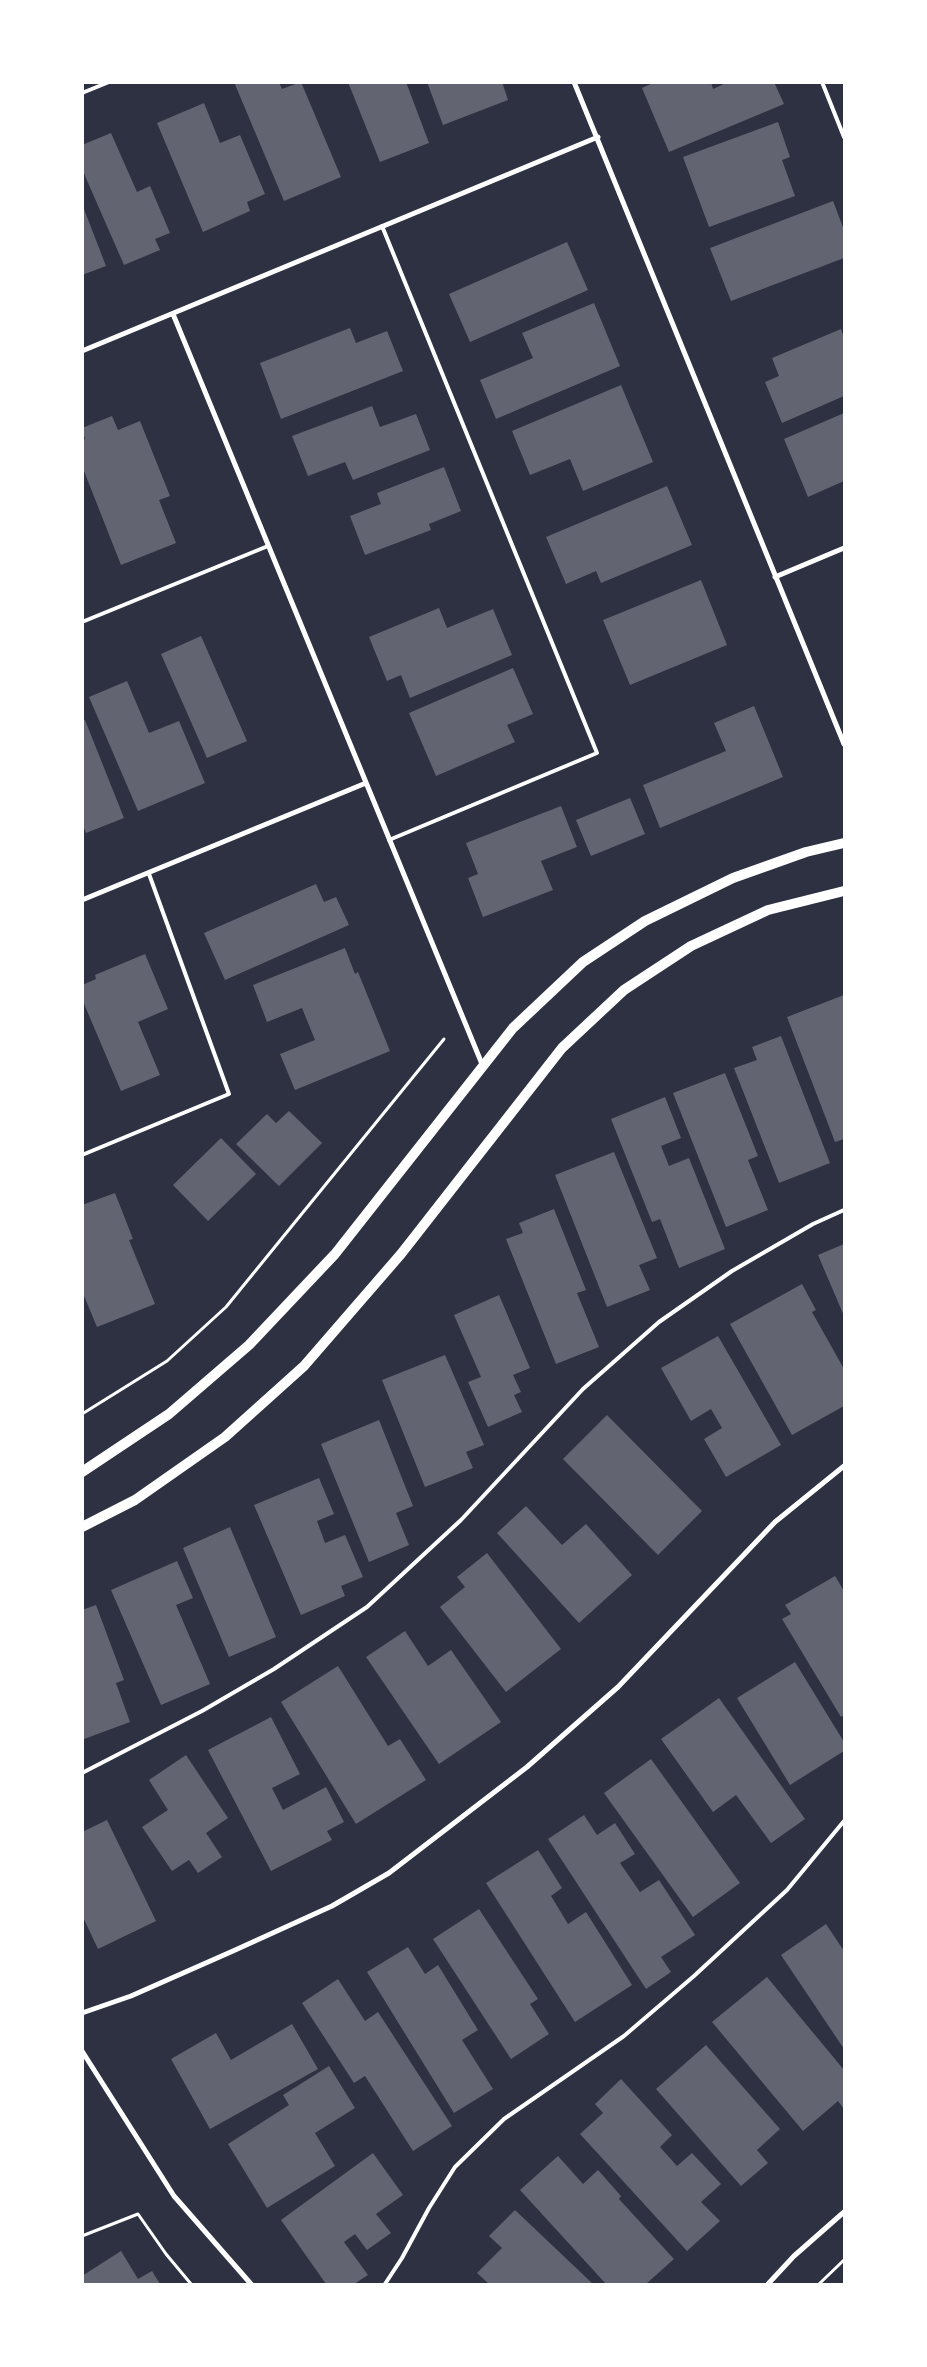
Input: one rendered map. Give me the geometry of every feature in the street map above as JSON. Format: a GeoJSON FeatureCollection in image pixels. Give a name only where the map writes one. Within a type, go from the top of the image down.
{"type":"FeatureCollection","features":[{"type":"Feature","properties":{"kind":"main road"},"geometry":{"type":"LineString","coordinates":[[82,1472],[169,1414],[249,1345],[335,1254],[512,1028],[583,962],[645,921],[733,878],[806,852],[844,843]]}},
{"type":"Feature","properties":{"kind":"main road"},"geometry":{"type":"LineString","coordinates":[[82,1526],[135,1500],[225,1437],[304,1366],[401,1254],[562,1048],[624,990],[691,946],[768,910],[844,891]]}},
{"type":"Feature","properties":{"kind":"street"},"geometry":{"type":"LineString","coordinates":[[574,82],[844,744]]}},
{"type":"Feature","properties":{"kind":"street"},"geometry":{"type":"LineString","coordinates":[[82,351],[598,138]]}},
{"type":"Feature","properties":{"kind":"street"},"geometry":{"type":"LineString","coordinates":[[173,314],[482,1064]]}},
{"type":"Feature","properties":{"kind":"street"},"geometry":{"type":"LineString","coordinates":[[775,577],[844,548]]}},
{"type":"Feature","properties":{"kind":"street"},"geometry":{"type":"LineString","coordinates":[[82,900],[366,783]]}},
{"type":"Feature","properties":{"kind":"street"},"geometry":{"type":"LineString","coordinates":[[82,2013],[131,1996],[258,1940],[332,1906],[389,1873],[527,1767],[618,1687],[775,1522],[844,1466]]}},
{"type":"Feature","properties":{"kind":"street"},"geometry":{"type":"LineString","coordinates":[[82,2051],[174,2196],[251,2284]]}},
{"type":"Feature","properties":{"kind":"street"},"geometry":{"type":"LineString","coordinates":[[768,2284],[794,2256],[844,2212]]}},
{"type":"Feature","properties":{"kind":"lane"},"geometry":{"type":"LineString","coordinates":[[82,93],[109,82]]}},
{"type":"Feature","properties":{"kind":"lane"},"geometry":{"type":"LineString","coordinates":[[822,82],[844,137]]}},
{"type":"Feature","properties":{"kind":"lane"},"geometry":{"type":"LineString","coordinates":[[382,226],[598,753],[390,840]]}},
{"type":"Feature","properties":{"kind":"lane"},"geometry":{"type":"LineString","coordinates":[[82,622],[268,546]]}},
{"type":"Feature","properties":{"kind":"lane"},"geometry":{"type":"LineString","coordinates":[[82,1155],[229,1094],[149,874]]}},
{"type":"Feature","properties":{"kind":"lane"},"geometry":{"type":"LineString","coordinates":[[82,1773],[202,1711],[266,1674],[367,1607],[461,1520],[583,1389],[659,1322],[732,1271],[813,1224],[844,1210]]}},
{"type":"Feature","properties":{"kind":"lane"},"geometry":{"type":"LineString","coordinates":[[386,2284],[429,2208],[456,2167],[504,2119],[624,2036],[694,1976],[788,1890],[844,1821]]}},
{"type":"Feature","properties":{"kind":"path"},"geometry":{"type":"LineString","coordinates":[[82,1414],[167,1361],[226,1307],[444,1039]]}},
{"type":"Feature","properties":{"kind":"path"},"geometry":{"type":"LineString","coordinates":[[82,2236],[138,2214],[166,2254],[191,2284]]}},
{"type":"Feature","properties":{"kind":"path"},"geometry":{"type":"LineString","coordinates":[[819,2284],[844,2260]]}},
{"type":"Feature","properties":{"kind":"building"},"geometry":{"type":"Polygon","coordinates":[[[234,82],[279,82],[282,89],[301,82],[341,177],[284,201],[234,82]]]}},
{"type":"Feature","properties":{"kind":"building"},"geometry":{"type":"Polygon","coordinates":[[[348,82],[406,82],[429,143],[380,162],[348,82]]]}},
{"type":"Feature","properties":{"kind":"building"},"geometry":{"type":"Polygon","coordinates":[[[427,82],[502,82],[508,100],[443,125],[427,82]]]}},
{"type":"Feature","properties":{"kind":"building"},"geometry":{"type":"Polygon","coordinates":[[[655,82],[711,82],[713,89],[728,82],[774,82],[784,104],[669,152],[642,88],[655,82]]]}},
{"type":"Feature","properties":{"kind":"building"},"geometry":{"type":"Polygon","coordinates":[[[204,103],[220,143],[240,135],[265,194],[247,202],[250,211],[203,232],[157,123],[204,103]]]}},
{"type":"Feature","properties":{"kind":"building"},"geometry":{"type":"Polygon","coordinates":[[[778,122],[790,157],[782,160],[795,196],[709,227],[683,157],[778,122]]]}},
{"type":"Feature","properties":{"kind":"building"},"geometry":{"type":"Polygon","coordinates":[[[111,133],[137,192],[150,186],[170,233],[155,239],[160,250],[124,265],[82,169],[82,145],[111,133]]]}},
{"type":"Feature","properties":{"kind":"building"},"geometry":{"type":"Polygon","coordinates":[[[833,201],[844,230],[844,258],[731,301],[710,248],[833,201]]]}},
{"type":"Feature","properties":{"kind":"building"},"geometry":{"type":"Polygon","coordinates":[[[82,204],[106,266],[82,275],[82,204]]]}},
{"type":"Feature","properties":{"kind":"building"},"geometry":{"type":"Polygon","coordinates":[[[567,242],[588,290],[470,342],[449,294],[567,242]]]}},
{"type":"Feature","properties":{"kind":"building"},"geometry":{"type":"Polygon","coordinates":[[[594,303],[620,366],[496,419],[480,380],[533,358],[522,333],[594,303]]]}},
{"type":"Feature","properties":{"kind":"building"},"geometry":{"type":"Polygon","coordinates":[[[350,328],[356,343],[387,331],[403,371],[281,419],[260,363],[350,328]]]}},
{"type":"Feature","properties":{"kind":"building"},"geometry":{"type":"Polygon","coordinates":[[[841,329],[844,338],[844,396],[782,423],[765,382],[779,376],[772,358],[841,329]]]}},
{"type":"Feature","properties":{"kind":"building"},"geometry":{"type":"Polygon","coordinates":[[[621,385],[653,462],[583,491],[570,459],[530,475],[512,431],[621,385]]]}},
{"type":"Feature","properties":{"kind":"building"},"geometry":{"type":"Polygon","coordinates":[[[372,406],[380,427],[416,414],[430,450],[353,480],[345,462],[308,476],[292,436],[372,406]]]}},
{"type":"Feature","properties":{"kind":"building"},"geometry":{"type":"Polygon","coordinates":[[[844,413],[844,481],[808,497],[784,439],[844,413]]]}},
{"type":"Feature","properties":{"kind":"building"},"geometry":{"type":"Polygon","coordinates":[[[112,416],[118,430],[140,421],[170,496],[159,500],[176,543],[121,565],[82,466],[82,440],[85,439],[82,428],[112,416]]]}},
{"type":"Feature","properties":{"kind":"building"},"geometry":{"type":"Polygon","coordinates":[[[444,467],[461,511],[429,524],[431,530],[365,555],[350,516],[381,504],[377,493],[444,467]]]}},
{"type":"Feature","properties":{"kind":"building"},"geometry":{"type":"Polygon","coordinates":[[[667,486],[692,545],[601,583],[596,571],[566,584],[546,537],[667,486]]]}},
{"type":"Feature","properties":{"kind":"building"},"geometry":{"type":"Polygon","coordinates":[[[701,580],[727,645],[630,685],[603,620],[701,580]]]}},
{"type":"Feature","properties":{"kind":"building"},"geometry":{"type":"Polygon","coordinates":[[[439,608],[447,628],[493,609],[512,655],[410,698],[401,675],[387,681],[369,637],[439,608]]]}},
{"type":"Feature","properties":{"kind":"building"},"geometry":{"type":"Polygon","coordinates":[[[201,636],[247,741],[207,758],[161,654],[201,636]]]}},
{"type":"Feature","properties":{"kind":"building"},"geometry":{"type":"Polygon","coordinates":[[[513,668],[533,714],[507,725],[515,742],[436,776],[409,713],[513,668]]]}},
{"type":"Feature","properties":{"kind":"building"},"geometry":{"type":"Polygon","coordinates":[[[127,681],[149,733],[179,721],[205,783],[138,811],[89,697],[127,681]]]}},
{"type":"Feature","properties":{"kind":"building"},"geometry":{"type":"Polygon","coordinates":[[[754,706],[783,777],[660,828],[643,785],[726,751],[714,723],[754,706]]]}},
{"type":"Feature","properties":{"kind":"building"},"geometry":{"type":"Polygon","coordinates":[[[85,720],[124,818],[86,833],[82,823],[82,721],[85,720]]]}},
{"type":"Feature","properties":{"kind":"building"},"geometry":{"type":"Polygon","coordinates":[[[630,798],[645,834],[591,856],[576,820],[630,798]]]}},
{"type":"Feature","properties":{"kind":"building"},"geometry":{"type":"Polygon","coordinates":[[[561,806],[577,847],[541,861],[553,890],[483,917],[468,878],[478,874],[466,843],[561,806]]]}},
{"type":"Feature","properties":{"kind":"building"},"geometry":{"type":"Polygon","coordinates":[[[316,884],[324,902],[336,897],[349,925],[225,980],[204,933],[316,884]]]}},
{"type":"Feature","properties":{"kind":"building"},"geometry":{"type":"Polygon","coordinates":[[[345,948],[355,974],[358,972],[390,1051],[295,1090],[280,1054],[315,1040],[302,1008],[267,1022],[253,985],[345,948]]]}},
{"type":"Feature","properties":{"kind":"building"},"geometry":{"type":"Polygon","coordinates":[[[145,954],[168,1009],[138,1022],[160,1075],[121,1091],[82,999],[82,985],[96,979],[95,975],[145,954]]]}},
{"type":"Feature","properties":{"kind":"building"},"geometry":{"type":"Polygon","coordinates":[[[844,995],[844,1139],[835,1142],[787,1017],[844,995]]]}},
{"type":"Feature","properties":{"kind":"building"},"geometry":{"type":"Polygon","coordinates":[[[781,1036],[830,1163],[779,1183],[734,1068],[757,1060],[752,1047],[781,1036]]]}},
{"type":"Feature","properties":{"kind":"building"},"geometry":{"type":"Polygon","coordinates":[[[725,1073],[758,1156],[748,1160],[768,1210],[726,1227],[673,1093],[725,1073]]]}},
{"type":"Feature","properties":{"kind":"building"},"geometry":{"type":"Polygon","coordinates":[[[665,1097],[681,1138],[661,1146],[669,1166],[689,1158],[725,1249],[679,1268],[660,1219],[652,1222],[611,1119],[665,1097]]]}},
{"type":"Feature","properties":{"kind":"building"},"geometry":{"type":"Polygon","coordinates":[[[289,1111],[322,1143],[279,1186],[236,1144],[267,1114],[276,1123],[289,1111]]]}},
{"type":"Feature","properties":{"kind":"building"},"geometry":{"type":"Polygon","coordinates":[[[221,1138],[256,1174],[208,1221],[173,1185],[221,1138]]]}},
{"type":"Feature","properties":{"kind":"building"},"geometry":{"type":"Polygon","coordinates":[[[614,1152],[657,1258],[639,1265],[650,1290],[607,1307],[555,1175],[614,1152]]]}},
{"type":"Feature","properties":{"kind":"building"},"geometry":{"type":"Polygon","coordinates":[[[115,1193],[133,1239],[129,1240],[155,1304],[97,1327],[82,1291],[82,1205],[115,1193]]]}},
{"type":"Feature","properties":{"kind":"building"},"geometry":{"type":"Polygon","coordinates":[[[554,1209],[586,1290],[577,1293],[599,1347],[556,1364],[506,1239],[523,1233],[519,1223],[554,1209]]]}},
{"type":"Feature","properties":{"kind":"building"},"geometry":{"type":"Polygon","coordinates":[[[844,1244],[844,1316],[818,1255],[844,1244]]]}},
{"type":"Feature","properties":{"kind":"building"},"geometry":{"type":"Polygon","coordinates":[[[802,1284],[816,1310],[812,1312],[844,1369],[844,1406],[792,1435],[730,1324],[802,1284]]]}},
{"type":"Feature","properties":{"kind":"building"},"geometry":{"type":"Polygon","coordinates":[[[499,1295],[530,1368],[513,1375],[521,1392],[514,1395],[522,1412],[488,1427],[468,1382],[481,1377],[454,1315],[499,1295]]]}},
{"type":"Feature","properties":{"kind":"building"},"geometry":{"type":"Polygon","coordinates":[[[718,1336],[781,1445],[726,1477],[704,1439],[722,1428],[711,1409],[691,1421],[661,1368],[718,1336]]]}},
{"type":"Feature","properties":{"kind":"building"},"geometry":{"type":"Polygon","coordinates":[[[445,1355],[484,1445],[466,1452],[473,1468],[425,1487],[382,1380],[445,1355]]]}},
{"type":"Feature","properties":{"kind":"building"},"geometry":{"type":"Polygon","coordinates":[[[607,1415],[702,1511],[658,1555],[563,1459],[607,1415]]]}},
{"type":"Feature","properties":{"kind":"building"},"geometry":{"type":"Polygon","coordinates":[[[379,1420],[413,1506],[396,1513],[409,1545],[369,1562],[321,1444],[379,1420]]]}},
{"type":"Feature","properties":{"kind":"building"},"geometry":{"type":"Polygon","coordinates":[[[319,1478],[334,1514],[317,1521],[325,1543],[345,1535],[363,1577],[341,1586],[345,1596],[301,1615],[254,1505],[319,1478]]]}},
{"type":"Feature","properties":{"kind":"building"},"geometry":{"type":"Polygon","coordinates":[[[526,1506],[562,1545],[586,1524],[632,1575],[579,1623],[497,1533],[526,1506]]]}},
{"type":"Feature","properties":{"kind":"building"},"geometry":{"type":"Polygon","coordinates":[[[230,1527],[276,1637],[229,1657],[183,1548],[230,1527]]]}},
{"type":"Feature","properties":{"kind":"building"},"geometry":{"type":"Polygon","coordinates":[[[487,1553],[561,1649],[506,1692],[440,1607],[465,1587],[457,1577],[487,1553]]]}},
{"type":"Feature","properties":{"kind":"building"},"geometry":{"type":"Polygon","coordinates":[[[177,1561],[193,1598],[176,1605],[210,1684],[161,1705],[111,1590],[177,1561]]]}},
{"type":"Feature","properties":{"kind":"building"},"geometry":{"type":"Polygon","coordinates":[[[835,1576],[844,1591],[844,1715],[841,1717],[782,1619],[791,1614],[785,1605],[835,1576]]]}},
{"type":"Feature","properties":{"kind":"building"},"geometry":{"type":"Polygon","coordinates":[[[96,1605],[124,1680],[116,1683],[130,1722],[84,1739],[82,1734],[82,1610],[96,1605]]]}},
{"type":"Feature","properties":{"kind":"building"},"geometry":{"type":"Polygon","coordinates":[[[405,1631],[428,1666],[451,1650],[501,1722],[439,1764],[366,1657],[405,1631]]]}},
{"type":"Feature","properties":{"kind":"building"},"geometry":{"type":"Polygon","coordinates":[[[795,1662],[844,1742],[844,1751],[790,1785],[737,1698],[795,1662]]]}},
{"type":"Feature","properties":{"kind":"building"},"geometry":{"type":"Polygon","coordinates":[[[338,1666],[388,1746],[400,1739],[426,1780],[356,1824],[281,1702],[338,1666]]]}},
{"type":"Feature","properties":{"kind":"building"},"geometry":{"type":"Polygon","coordinates":[[[719,1698],[805,1819],[771,1843],[736,1795],[713,1812],[661,1739],[719,1698]]]}},
{"type":"Feature","properties":{"kind":"building"},"geometry":{"type":"Polygon","coordinates":[[[271,1717],[300,1774],[272,1788],[283,1810],[326,1787],[344,1822],[327,1831],[332,1840],[271,1871],[208,1750],[271,1717]]]}},
{"type":"Feature","properties":{"kind":"building"},"geometry":{"type":"Polygon","coordinates":[[[186,1755],[228,1818],[206,1833],[222,1857],[198,1873],[189,1860],[172,1871],[142,1827],[168,1810],[149,1780],[186,1755]]]}},
{"type":"Feature","properties":{"kind":"building"},"geometry":{"type":"Polygon","coordinates":[[[651,1759],[740,1883],[693,1917],[604,1793],[651,1759]]]}},
{"type":"Feature","properties":{"kind":"building"},"geometry":{"type":"Polygon","coordinates":[[[584,1815],[597,1835],[615,1823],[635,1854],[620,1863],[640,1892],[659,1880],[695,1935],[661,1957],[671,1972],[646,1989],[548,1839],[584,1815]]]}},
{"type":"Feature","properties":{"kind":"building"},"geometry":{"type":"Polygon","coordinates":[[[107,1820],[156,1921],[98,1949],[82,1915],[82,1832],[107,1820]]]}},
{"type":"Feature","properties":{"kind":"building"},"geometry":{"type":"Polygon","coordinates":[[[538,1850],[562,1888],[551,1896],[568,1924],[586,1912],[632,1985],[575,2022],[486,1883],[538,1850]]]}},
{"type":"Feature","properties":{"kind":"building"},"geometry":{"type":"Polygon","coordinates":[[[479,1909],[538,1999],[530,2004],[549,2034],[511,2059],[433,1939],[479,1909]]]}},
{"type":"Feature","properties":{"kind":"building"},"geometry":{"type":"Polygon","coordinates":[[[826,1924],[844,1951],[844,2049],[781,1955],[826,1924]]]}},
{"type":"Feature","properties":{"kind":"building"},"geometry":{"type":"Polygon","coordinates":[[[408,1947],[425,1974],[438,1965],[478,2030],[462,2040],[493,2089],[454,2113],[367,1972],[408,1947]]]}},
{"type":"Feature","properties":{"kind":"building"},"geometry":{"type":"Polygon","coordinates":[[[767,1977],[844,2070],[844,2109],[838,2101],[803,2131],[712,2022],[767,1977]]]}},
{"type":"Feature","properties":{"kind":"building"},"geometry":{"type":"Polygon","coordinates":[[[338,1979],[365,2021],[378,2012],[452,2126],[413,2151],[365,2076],[354,2083],[302,2003],[338,1979]]]}},
{"type":"Feature","properties":{"kind":"building"},"geometry":{"type":"Polygon","coordinates":[[[292,2024],[318,2069],[210,2129],[171,2059],[216,2033],[231,2060],[292,2024]]]}},
{"type":"Feature","properties":{"kind":"building"},"geometry":{"type":"Polygon","coordinates":[[[706,2045],[780,2129],[757,2150],[768,2163],[741,2186],[656,2089],[706,2045]]]}},
{"type":"Feature","properties":{"kind":"building"},"geometry":{"type":"Polygon","coordinates":[[[329,2066],[355,2108],[315,2133],[335,2166],[267,2208],[228,2144],[289,2105],[283,2095],[329,2066]]]}},
{"type":"Feature","properties":{"kind":"building"},"geometry":{"type":"Polygon","coordinates":[[[621,2079],[672,2135],[660,2147],[677,2166],[692,2153],[721,2184],[701,2202],[720,2221],[687,2251],[580,2134],[603,2113],[595,2104],[621,2079]]]}},
{"type":"Feature","properties":{"kind":"building"},"geometry":{"type":"Polygon","coordinates":[[[373,2153],[403,2195],[376,2214],[391,2233],[367,2250],[355,2234],[344,2242],[368,2275],[354,2284],[326,2284],[281,2220],[373,2153]]]}},
{"type":"Feature","properties":{"kind":"building"},"geometry":{"type":"Polygon","coordinates":[[[558,2156],[583,2184],[598,2170],[621,2196],[619,2199],[674,2259],[646,2284],[606,2284],[520,2190],[558,2156]]]}},
{"type":"Feature","properties":{"kind":"building"},"geometry":{"type":"Polygon","coordinates":[[[515,2210],[593,2284],[489,2284],[477,2273],[502,2248],[489,2236],[515,2210]]]}},
{"type":"Feature","properties":{"kind":"building"},"geometry":{"type":"Polygon","coordinates":[[[121,2251],[138,2279],[152,2271],[160,2284],[83,2284],[82,2276],[121,2251]]]}}]}
